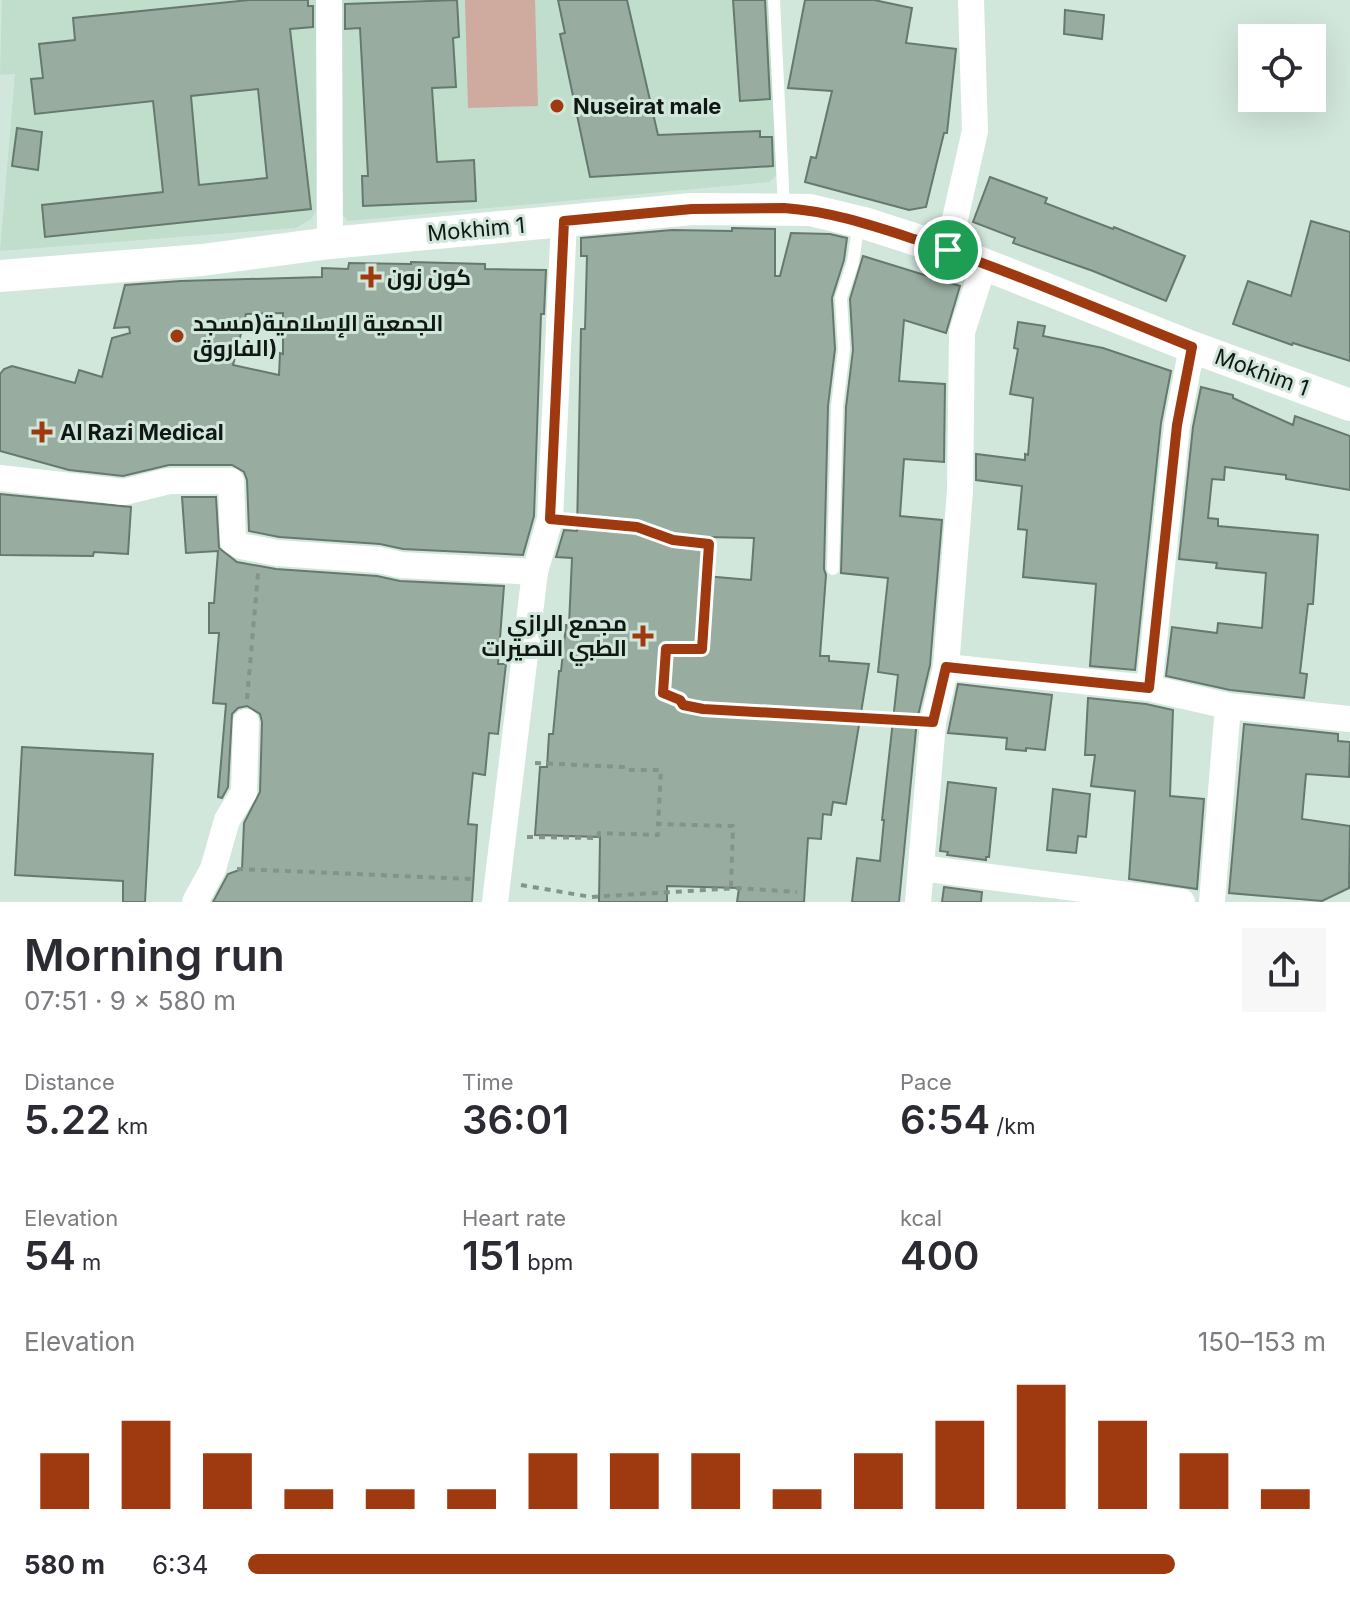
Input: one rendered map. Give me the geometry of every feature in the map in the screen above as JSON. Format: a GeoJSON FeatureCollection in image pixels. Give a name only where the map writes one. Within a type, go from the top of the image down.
{"type":"FeatureCollection","features":[{"type":"Feature","properties":{"kind":"street"},"geometry":{"type":"LineString","coordinates":[[329,0],[330,243]]}},
{"type":"Feature","properties":{"kind":"street"},"geometry":{"type":"LineString","coordinates":[[948,250],[975,131],[971,0]]}},
{"type":"Feature","properties":{"kind":"street","name":"Mokhim 1"},"geometry":{"type":"LineString","coordinates":[[0,276],[202,260],[330,243],[692,209],[810,210],[948,250],[1192,347],[1350,405]]}},
{"type":"Feature","properties":{"kind":"street"},"geometry":{"type":"LineString","coordinates":[[495,902],[535,572],[550,519],[564,221]]}},
{"type":"Feature","properties":{"kind":"street"},"geometry":{"type":"LineString","coordinates":[[918,902],[933,722],[946,667],[960,491],[962,332],[984,264]]}},
{"type":"Feature","properties":{"kind":"street"},"geometry":{"type":"LineString","coordinates":[[1149,688],[1177,425],[1192,347]]}},
{"type":"Feature","properties":{"kind":"street"},"geometry":{"type":"LineString","coordinates":[[0,478],[124,492],[169,481],[231,481],[233,541],[260,550],[401,565],[535,572]]}},
{"type":"Feature","properties":{"kind":"street"},"geometry":{"type":"LineString","coordinates":[[946,667],[1149,688],[1228,706],[1350,719]]}},
{"type":"Feature","properties":{"kind":"street"},"geometry":{"type":"LineString","coordinates":[[1212,902],[1228,706]]}},
{"type":"Feature","properties":{"kind":"street"},"geometry":{"type":"LineString","coordinates":[[195,902],[213,869],[227,820],[244,792],[246,722]]}},
{"type":"Feature","properties":{"kind":"street"},"geometry":{"type":"LineString","coordinates":[[921,868],[1182,902]]}},
{"type":"Feature","properties":{"kind":"lane"},"geometry":{"type":"LineString","coordinates":[[774,0],[784,208]]}},
{"type":"Feature","properties":{"kind":"lane"},"geometry":{"type":"LineString","coordinates":[[833,569],[837,406],[844,349],[841,298],[853,262],[859,222]]}},
{"type":"Feature","properties":{"kind":"path"},"geometry":{"type":"LineString","coordinates":[[550,519],[637,527],[673,540],[709,544],[702,649],[666,649],[663,693],[680,700],[683,705],[750,713],[933,722]]}},
{"type":"Feature","properties":{"kind":"path"},"geometry":{"type":"LineString","coordinates":[[246,722],[260,550]]}},
{"type":"Feature","properties":{"kind":"path"},"geometry":{"type":"LineString","coordinates":[[505,834],[537,839],[598,838],[599,833],[658,835],[661,770],[513,761]]}},
{"type":"Feature","properties":{"kind":"path"},"geometry":{"type":"LineString","coordinates":[[658,824],[733,826],[731,889]]}},
{"type":"Feature","properties":{"kind":"shaded area"},"geometry":{"type":"Polygon","coordinates":[[[2,0],[322,0],[316,211],[311,219],[296,228],[0,251],[15,74],[0,75],[2,0]]]}},
{"type":"Feature","properties":{"kind":"shaded area","name":"Nuseirat male"},"geometry":{"type":"Polygon","coordinates":[[[338,0],[773,0],[779,173],[769,182],[348,221],[335,207],[338,0]]]}},
{"type":"Feature","properties":{"kind":"shaded area"},"geometry":{"type":"Polygon","coordinates":[[[465,0],[535,0],[538,106],[468,108],[465,0]]]}},
{"type":"Feature","properties":{"kind":"building"},"geometry":{"type":"Polygon","coordinates":[[[249,0],[308,0],[308,6],[313,6],[313,27],[290,29],[311,209],[45,237],[42,205],[163,192],[153,101],[35,114],[31,79],[43,78],[39,44],[75,40],[73,18],[249,0]],[[258,89],[191,96],[199,185],[267,178],[258,89]]]}},
{"type":"Feature","properties":{"kind":"building"},"geometry":{"type":"Polygon","coordinates":[[[457,0],[459,37],[453,38],[456,87],[432,88],[437,162],[474,160],[476,201],[363,206],[362,176],[368,176],[360,28],[345,29],[345,4],[457,0]]]}},
{"type":"Feature","properties":{"kind":"building"},"geometry":{"type":"Polygon","coordinates":[[[558,0],[627,0],[658,135],[760,131],[760,137],[772,137],[773,166],[590,177],[560,34],[565,33],[558,0]]]}},
{"type":"Feature","properties":{"kind":"building"},"geometry":{"type":"Polygon","coordinates":[[[733,0],[765,0],[770,99],[740,101],[733,0]]]}},
{"type":"Feature","properties":{"kind":"building"},"geometry":{"type":"Polygon","coordinates":[[[805,0],[874,0],[912,8],[906,43],[956,49],[947,133],[944,133],[926,207],[909,210],[805,182],[811,157],[816,158],[832,91],[788,88],[805,0]]]}},
{"type":"Feature","properties":{"kind":"building"},"geometry":{"type":"Polygon","coordinates":[[[1065,10],[1104,15],[1102,39],[1064,34],[1065,10]]]}},
{"type":"Feature","properties":{"kind":"building"},"geometry":{"type":"Polygon","coordinates":[[[17,128],[42,132],[38,170],[12,166],[17,128]]]}},
{"type":"Feature","properties":{"kind":"building"},"geometry":{"type":"Polygon","coordinates":[[[990,177],[1047,198],[1045,203],[1185,256],[1166,301],[1013,243],[1015,238],[973,222],[990,177]]]}},
{"type":"Feature","properties":{"kind":"building"},"geometry":{"type":"Polygon","coordinates":[[[1311,221],[1350,232],[1350,361],[1233,324],[1248,281],[1291,296],[1311,221]]]}},
{"type":"Feature","properties":{"kind":"building"},"geometry":{"type":"Polygon","coordinates":[[[732,228],[775,229],[775,276],[780,276],[791,233],[830,234],[847,238],[844,260],[832,298],[835,349],[828,406],[826,575],[820,656],[829,656],[829,661],[869,664],[846,804],[833,802],[831,815],[823,814],[821,839],[808,838],[804,902],[737,902],[739,888],[667,886],[667,902],[599,902],[600,837],[535,835],[540,767],[547,767],[549,734],[553,734],[559,671],[566,625],[569,625],[572,558],[556,557],[564,530],[577,531],[581,329],[585,329],[587,256],[581,256],[581,238],[672,230],[732,231],[732,228]],[[706,537],[705,576],[751,580],[754,538],[706,537]]]}},
{"type":"Feature","properties":{"kind":"building"},"geometry":{"type":"Polygon","coordinates":[[[863,256],[960,286],[946,333],[904,320],[899,381],[945,384],[944,462],[904,459],[900,516],[942,520],[930,665],[917,720],[899,902],[852,902],[857,858],[880,861],[898,675],[878,672],[888,578],[841,573],[846,407],[853,350],[850,299],[863,256]]]}},
{"type":"Feature","properties":{"kind":"building"},"geometry":{"type":"Polygon","coordinates":[[[349,263],[485,264],[485,269],[546,270],[544,314],[541,314],[534,516],[523,555],[403,549],[380,544],[279,537],[249,531],[247,480],[244,472],[232,465],[169,465],[123,476],[69,470],[0,451],[0,374],[12,366],[75,383],[79,370],[102,377],[112,338],[130,333],[129,327],[114,328],[125,285],[322,277],[322,268],[348,269],[349,263]],[[283,313],[246,314],[233,365],[279,375],[280,353],[283,354],[283,313]]]}},
{"type":"Feature","properties":{"kind":"building"},"geometry":{"type":"Polygon","coordinates":[[[1018,322],[1045,326],[1043,336],[1103,348],[1171,371],[1161,423],[1135,670],[1090,666],[1096,584],[1023,577],[1027,530],[1018,529],[1022,486],[976,480],[976,454],[1025,460],[1025,454],[1028,455],[1033,398],[1010,394],[1018,349],[1014,348],[1018,322]]]}},
{"type":"Feature","properties":{"kind":"building"},"geometry":{"type":"Polygon","coordinates":[[[1201,387],[1233,395],[1233,398],[1293,425],[1295,416],[1350,436],[1350,490],[1286,479],[1286,475],[1225,467],[1224,480],[1212,479],[1208,518],[1218,519],[1218,526],[1318,535],[1313,604],[1308,604],[1300,673],[1307,674],[1304,698],[1230,690],[1166,676],[1172,627],[1217,633],[1218,623],[1262,628],[1266,573],[1216,568],[1217,563],[1179,559],[1193,427],[1201,387]]]}},
{"type":"Feature","properties":{"kind":"building"},"geometry":{"type":"Polygon","coordinates":[[[0,494],[131,507],[128,554],[0,555],[0,494]]]}},
{"type":"Feature","properties":{"kind":"building"},"geometry":{"type":"Polygon","coordinates":[[[182,497],[216,497],[219,548],[237,562],[276,569],[377,576],[400,581],[504,586],[498,664],[506,664],[498,734],[489,733],[485,775],[473,773],[468,824],[477,825],[472,902],[213,902],[228,874],[242,869],[244,823],[260,792],[262,722],[260,714],[247,706],[238,708],[232,714],[228,787],[222,798],[218,797],[226,704],[213,703],[219,633],[209,633],[209,603],[214,603],[218,551],[186,553],[182,497]]]}},
{"type":"Feature","properties":{"kind":"building"},"geometry":{"type":"Polygon","coordinates":[[[958,684],[1052,695],[1045,750],[1006,749],[1007,738],[948,733],[958,684]]]}},
{"type":"Feature","properties":{"kind":"building"},"geometry":{"type":"Polygon","coordinates":[[[1088,698],[1173,710],[1170,796],[1204,799],[1197,889],[1129,879],[1135,791],[1091,786],[1095,755],[1085,755],[1088,698]]]}},
{"type":"Feature","properties":{"kind":"building"},"geometry":{"type":"Polygon","coordinates":[[[1244,724],[1338,734],[1338,741],[1350,742],[1349,777],[1306,774],[1302,819],[1350,826],[1349,888],[1322,901],[1229,893],[1244,724]]]}},
{"type":"Feature","properties":{"kind":"building"},"geometry":{"type":"Polygon","coordinates":[[[22,747],[153,754],[145,902],[123,902],[123,881],[15,875],[22,747]]]}},
{"type":"Feature","properties":{"kind":"building"},"geometry":{"type":"Polygon","coordinates":[[[948,782],[996,788],[989,857],[986,860],[947,855],[948,852],[940,851],[948,782]]]}},
{"type":"Feature","properties":{"kind":"building"},"geometry":{"type":"Polygon","coordinates":[[[1053,789],[1090,794],[1086,837],[1078,836],[1076,853],[1047,850],[1053,789]]]}},
{"type":"Feature","properties":{"kind":"building"},"geometry":{"type":"Polygon","coordinates":[[[944,887],[982,892],[981,902],[942,902],[944,887]]]}},
{"type":"Feature","properties":{"kind":"place","name":"Nuseirat male"},"geometry":{"type":"Point","coordinates":[557,106]}},
{"type":"Feature","properties":{"kind":"place","name":"كون زون"},"geometry":{"type":"Point","coordinates":[371,277]}},
{"type":"Feature","properties":{"kind":"place","name":"الجمعية الإسلامية(مسجد الفاروق)"},"geometry":{"type":"Point","coordinates":[177,336]}},
{"type":"Feature","properties":{"kind":"place","name":"Al Razi Medical"},"geometry":{"type":"Point","coordinates":[42,432]}},
{"type":"Feature","properties":{"kind":"place","name":"مجمع الرازي الطبي النصيرات"},"geometry":{"type":"Point","coordinates":[643,636]}},
{"type":"Feature","properties":{"kind":"route"},"geometry":{"type":"LineString","coordinates":[[784,208],[810,210],[864,223],[948,250],[1192,347],[1177,425],[1149,688],[946,667],[933,722],[703,709],[683,705],[670,694],[663,693],[666,649],[702,649],[709,544],[673,540],[637,527],[550,519],[564,221],[692,209],[784,208]]}}]}
